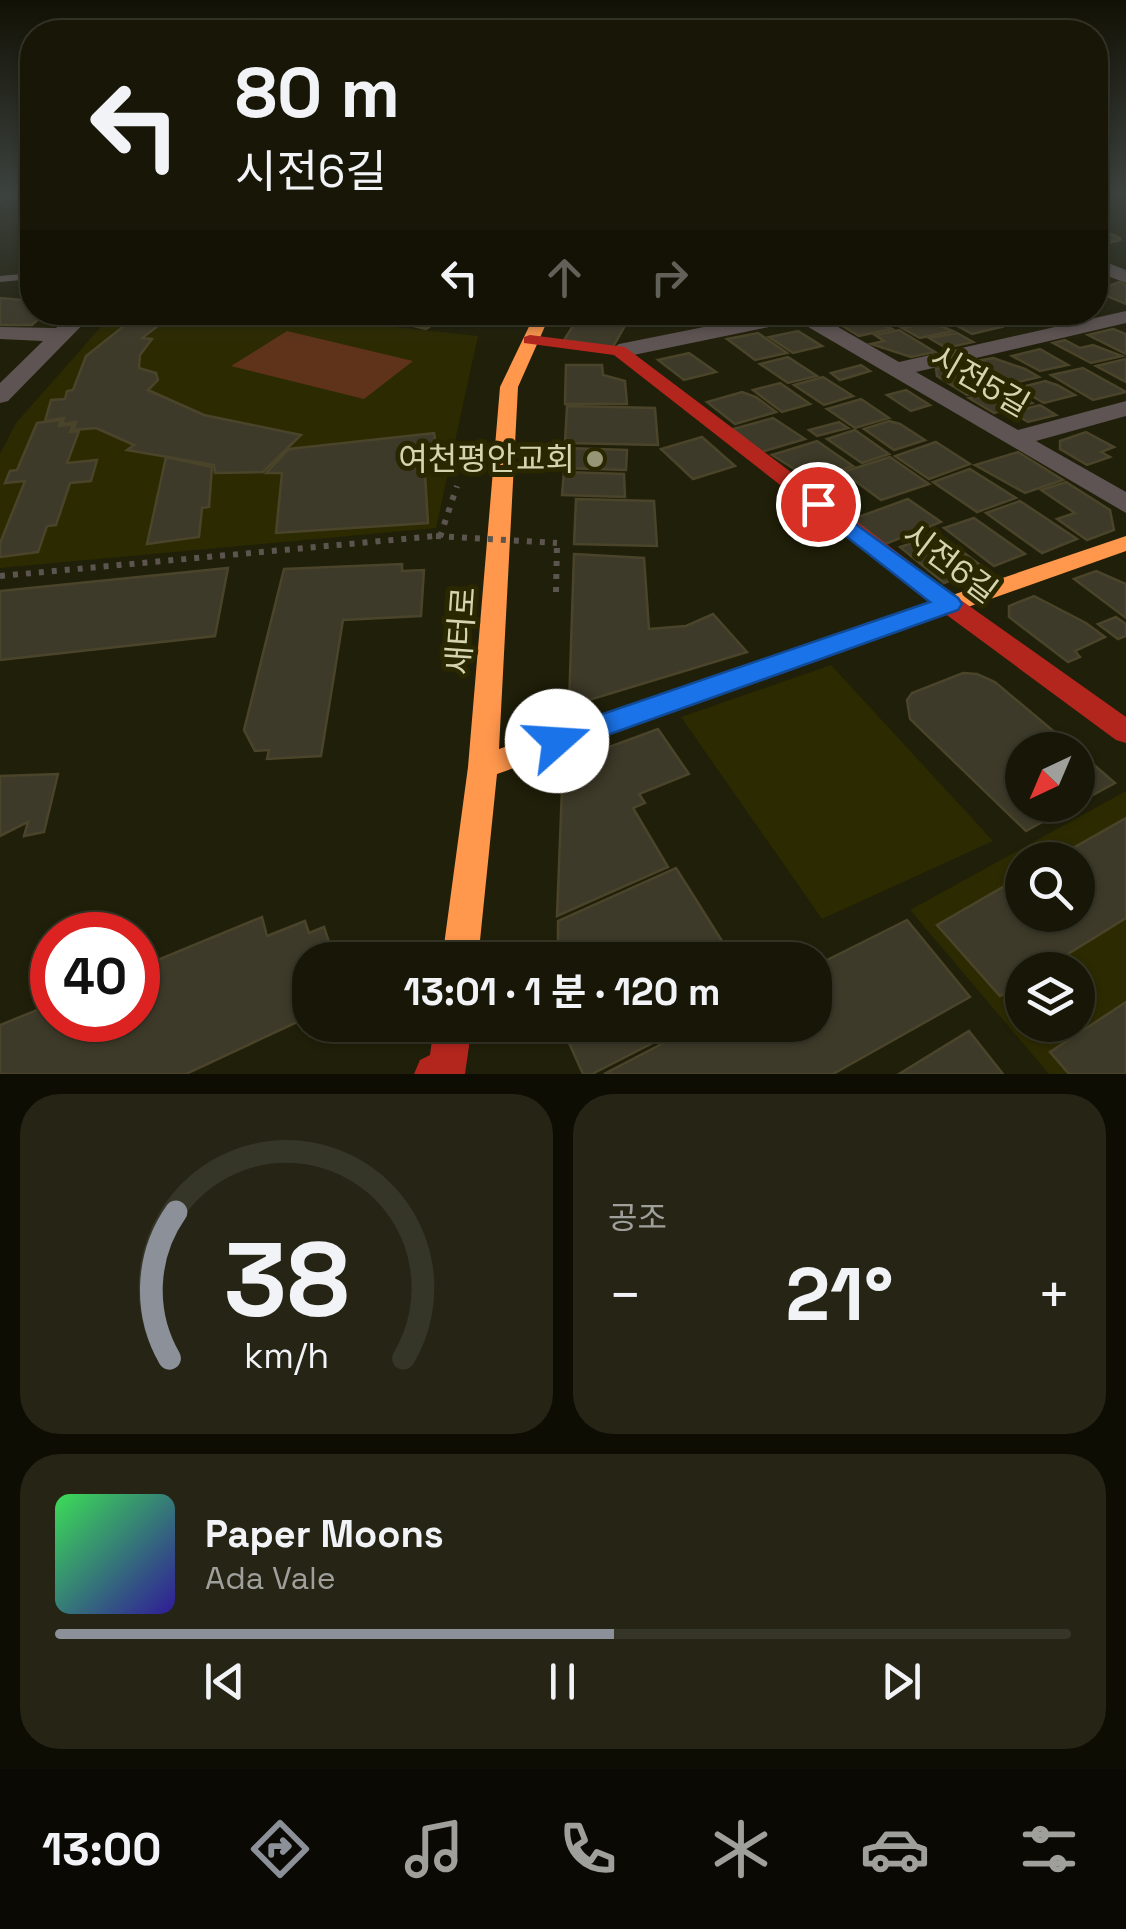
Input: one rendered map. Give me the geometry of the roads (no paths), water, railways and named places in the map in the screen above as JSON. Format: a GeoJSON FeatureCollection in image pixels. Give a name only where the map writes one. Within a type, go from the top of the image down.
{"type":"FeatureCollection","features":[{"type":"Feature","properties":{"kind":"street"},"geometry":{"type":"LineString","coordinates":[[0,396],[73,325]]}},
{"type":"Feature","properties":{"kind":"street","name":"새터로"},"geometry":{"type":"LineString","coordinates":[[462,942],[483,767],[509,387],[537,325]]}},
{"type":"Feature","properties":{"kind":"street","name":"시전5길"},"geometry":{"type":"LineString","coordinates":[[618,350],[743,325]]}},
{"type":"Feature","properties":{"kind":"street","name":"시전5길"},"geometry":{"type":"LineString","coordinates":[[822,325],[1126,504]]}},
{"type":"Feature","properties":{"kind":"street"},"geometry":{"type":"LineString","coordinates":[[895,370],[1088,325]]}},
{"type":"Feature","properties":{"kind":"street"},"geometry":{"type":"LineString","coordinates":[[0,333],[63,335]]}},
{"type":"Feature","properties":{"kind":"street"},"geometry":{"type":"LineString","coordinates":[[530,340],[618,350]]}},
{"type":"Feature","properties":{"kind":"street","name":"시전6길"},"geometry":{"type":"LineString","coordinates":[[618,350],[949,604],[1126,732]]}},
{"type":"Feature","properties":{"kind":"street"},"geometry":{"type":"LineString","coordinates":[[1014,439],[1126,408]]}},
{"type":"Feature","properties":{"kind":"street"},"geometry":{"type":"LineString","coordinates":[[483,767],[1126,543]]}},
{"type":"Feature","properties":{"kind":"street"},"geometry":{"type":"LineString","coordinates":[[444,1072],[450,1042]]}},
{"type":"Feature","properties":{"kind":"place","name":"여천평안교회"},"geometry":{"type":"Point","coordinates":[595,459]}}]}
